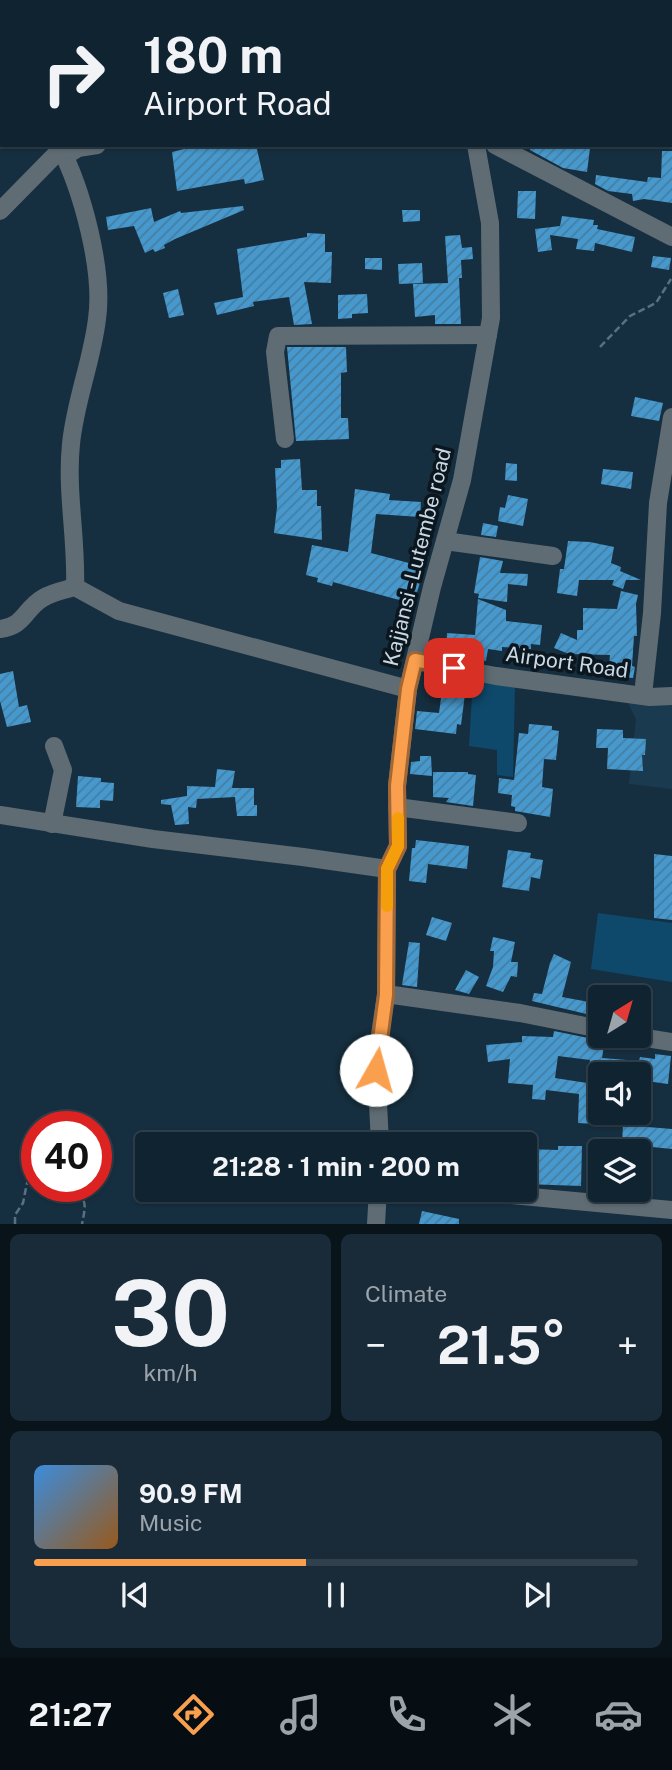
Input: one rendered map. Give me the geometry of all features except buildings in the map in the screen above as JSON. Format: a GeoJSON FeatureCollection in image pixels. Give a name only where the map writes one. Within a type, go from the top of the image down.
{"type":"FeatureCollection","features":[{"type":"Feature","properties":{"kind":"street"},"geometry":{"type":"LineString","coordinates":[[0,211],[62,150],[84,147]]}},
{"type":"Feature","properties":{"kind":"street","name":"Kajjansi - Lutembe road"},"geometry":{"type":"LineString","coordinates":[[379,1132],[376,1062],[386,995],[387,869],[398,846],[397,786],[408,689],[432,587],[462,480],[491,318],[490,223],[476,147]]}},
{"type":"Feature","properties":{"kind":"street"},"geometry":{"type":"LineString","coordinates":[[499,147],[672,237]]}},
{"type":"Feature","properties":{"kind":"street"},"geometry":{"type":"LineString","coordinates":[[62,150],[87,225],[100,288],[97,320],[71,444],[75,587]]}},
{"type":"Feature","properties":{"kind":"street"},"geometry":{"type":"LineString","coordinates":[[285,439],[275,352],[278,335],[488,335]]}},
{"type":"Feature","properties":{"kind":"street"},"geometry":{"type":"LineString","coordinates":[[643,695],[652,613],[658,503],[672,417]]}},
{"type":"Feature","properties":{"kind":"street"},"geometry":{"type":"LineString","coordinates":[[445,541],[553,556]]}},
{"type":"Feature","properties":{"kind":"street"},"geometry":{"type":"LineString","coordinates":[[0,629],[12,628],[41,599],[75,587]]}},
{"type":"Feature","properties":{"kind":"street"},"geometry":{"type":"LineString","coordinates":[[75,587],[104,605],[142,618],[408,689]]}},
{"type":"Feature","properties":{"kind":"street","name":"Airport Road"},"geometry":{"type":"LineString","coordinates":[[415,660],[496,676],[643,695],[672,696]]}},
{"type":"Feature","properties":{"kind":"street"},"geometry":{"type":"LineString","coordinates":[[52,824],[62,770],[54,746]]}},
{"type":"Feature","properties":{"kind":"street"},"geometry":{"type":"LineString","coordinates":[[397,807],[518,823]]}},
{"type":"Feature","properties":{"kind":"street"},"geometry":{"type":"LineString","coordinates":[[0,815],[153,839],[387,869]]}},
{"type":"Feature","properties":{"kind":"street"},"geometry":{"type":"LineString","coordinates":[[386,995],[520,1013],[588,1027]]}},
{"type":"Feature","properties":{"kind":"street"},"geometry":{"type":"LineString","coordinates":[[651,1039],[672,1042]]}},
{"type":"Feature","properties":{"kind":"street"},"geometry":{"type":"LineString","coordinates":[[537,1197],[672,1210]]}},
{"type":"Feature","properties":{"kind":"street"},"geometry":{"type":"LineString","coordinates":[[376,1224],[377,1202]]}},
{"type":"Feature","properties":{"kind":"path"},"geometry":{"type":"LineString","coordinates":[[600,347],[629,316],[656,303],[671,279]]}},
{"type":"Feature","properties":{"kind":"path"},"geometry":{"type":"LineString","coordinates":[[15,1224],[15,1215],[23,1202]]}},
{"type":"Feature","properties":{"kind":"path"},"geometry":{"type":"LineString","coordinates":[[82,1224],[84,1202]]}},
{"type":"Feature","properties":{"kind":"shaded area"},"geometry":{"type":"Polygon","coordinates":[[[473,678],[515,686],[513,777],[497,775],[497,750],[469,746],[473,678]]]}},
{"type":"Feature","properties":{"kind":"shaded area"},"geometry":{"type":"Polygon","coordinates":[[[626,699],[672,701],[672,789],[629,784],[636,719],[626,699]]]}},
{"type":"Feature","properties":{"kind":"shaded area"},"geometry":{"type":"Polygon","coordinates":[[[598,913],[672,923],[672,982],[591,969],[598,913]]]}},
{"type":"Feature","properties":{"kind":"slow traffic"},"geometry":{"type":"LineString","coordinates":[[387,906],[387,869],[398,846],[398,818]]}},
{"type":"Feature","properties":{"kind":"route"},"geometry":{"type":"LineString","coordinates":[[376,1070],[386,995],[387,869],[398,846],[397,786],[408,689],[415,660],[454,668]]}}]}
